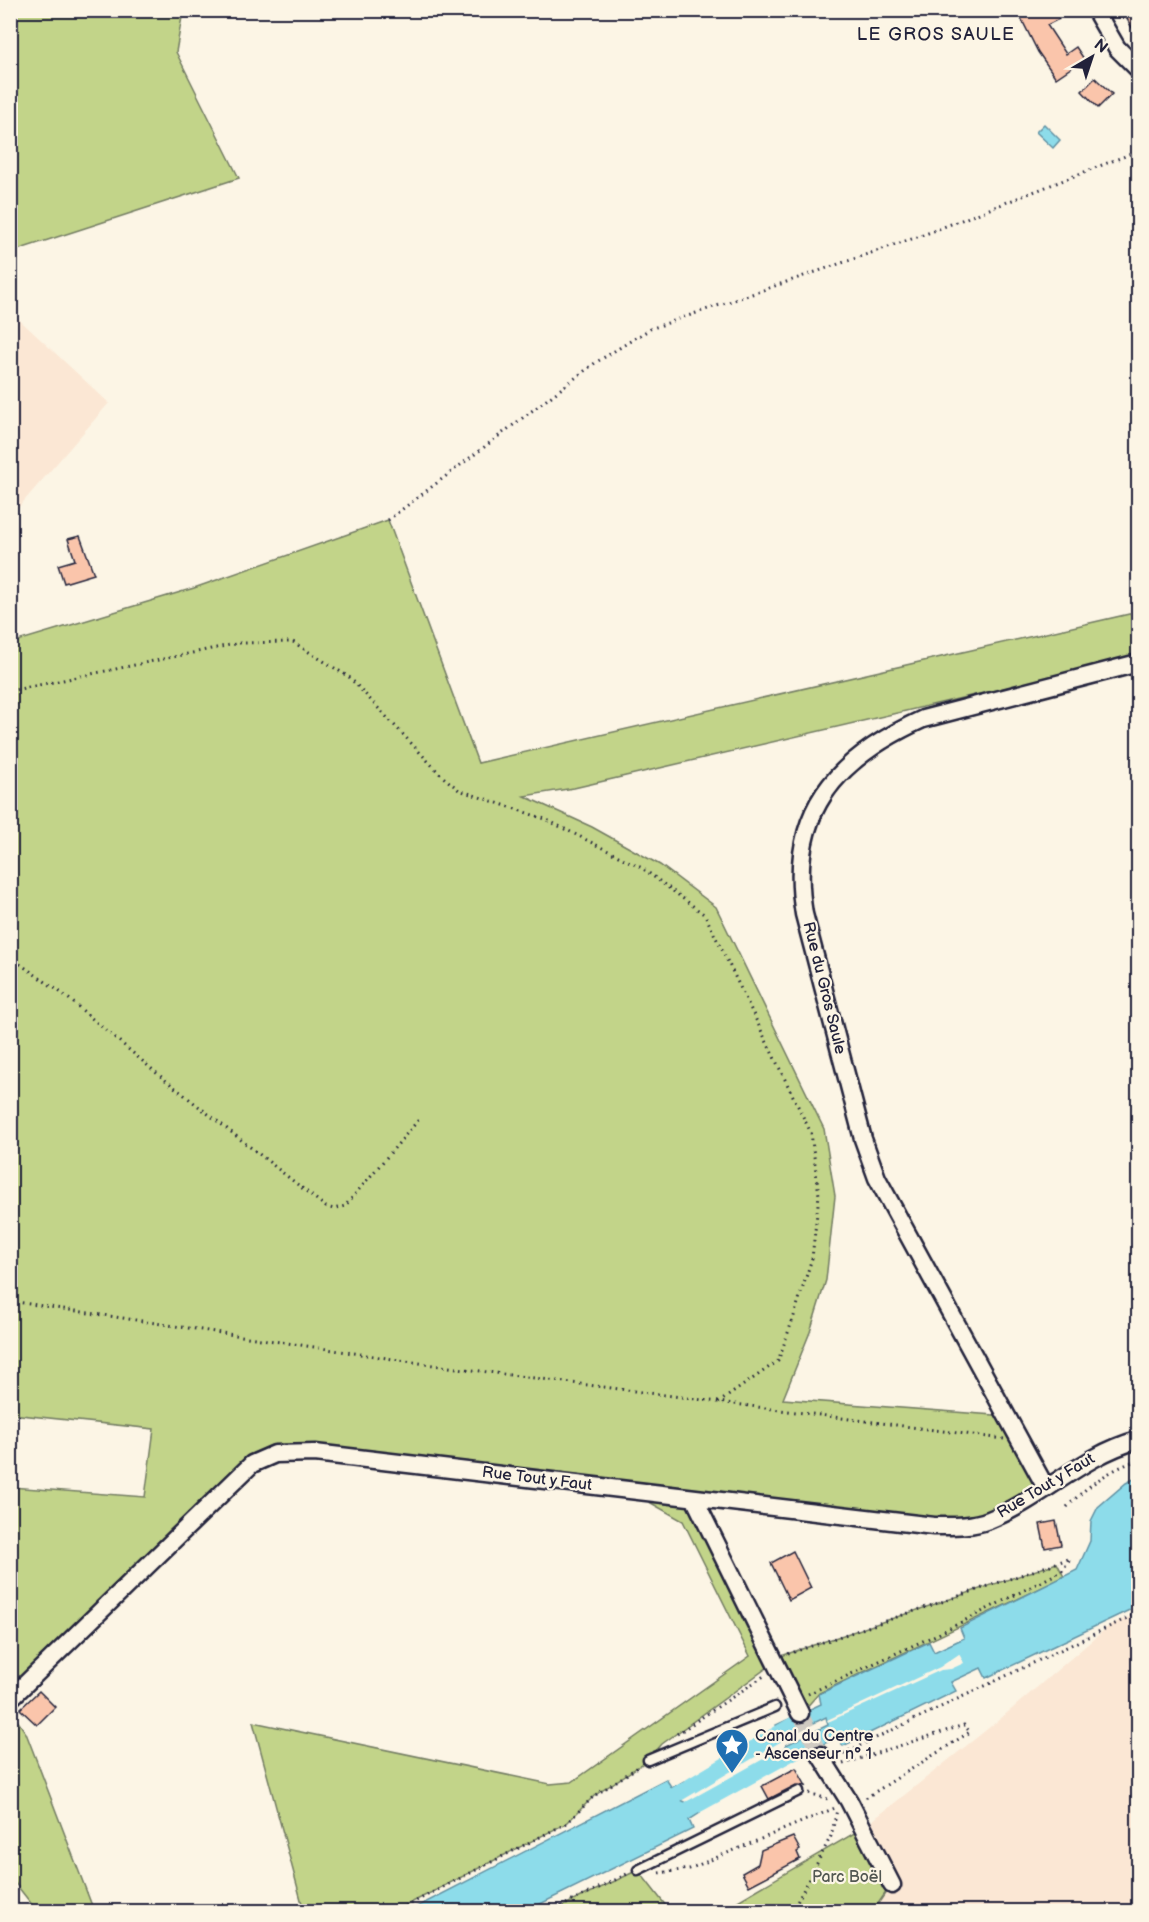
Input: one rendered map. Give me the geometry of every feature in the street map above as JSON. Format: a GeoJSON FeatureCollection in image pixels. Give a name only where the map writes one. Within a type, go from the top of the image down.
{"type":"FeatureCollection","features":[{"type":"Feature","properties":{"kind":"street"},"geometry":{"type":"LineString","coordinates":[[1095,10],[1117,48],[1138,69]]}},
{"type":"Feature","properties":{"kind":"street","name":"Rue du Gros Saule"},"geometry":{"type":"LineString","coordinates":[[1047,1488],[877,1178],[863,1139],[804,914],[800,887],[800,859],[805,832],[815,808],[837,775],[859,755],[900,729],[923,719],[1138,663]]}},
{"type":"Feature","properties":{"kind":"street","name":"Rue Tout y Faut"},"geometry":{"type":"LineString","coordinates":[[10,1699],[252,1464],[265,1457],[290,1452],[315,1453],[934,1526],[964,1526],[987,1521],[1047,1488],[1091,1458],[1115,1446],[1138,1440]]}},
{"type":"Feature","properties":{"kind":"street"},"geometry":{"type":"LineString","coordinates":[[694,1498],[775,1662],[801,1705]]}},
{"type":"Feature","properties":{"kind":"street"},"geometry":{"type":"LineString","coordinates":[[820,1755],[840,1803],[892,1885]]}},
{"type":"Feature","properties":{"kind":"lane"},"geometry":{"type":"LineString","coordinates":[[648,1760],[775,1707]]}},
{"type":"Feature","properties":{"kind":"lane"},"geometry":{"type":"LineString","coordinates":[[638,1870],[799,1791]]}},
{"type":"Feature","properties":{"kind":"path"},"geometry":{"type":"LineString","coordinates":[[388,520],[595,363],[651,329],[923,235],[1138,152]]}},
{"type":"Feature","properties":{"kind":"path"},"geometry":{"type":"LineString","coordinates":[[10,691],[240,643],[293,642],[349,676],[442,776],[459,790],[545,819],[642,868],[705,915],[811,1132],[819,1195],[812,1258],[778,1361],[718,1403]]}},
{"type":"Feature","properties":{"kind":"path"},"geometry":{"type":"LineString","coordinates":[[10,957],[63,994],[159,1075],[326,1207],[334,1209],[345,1206],[421,1118]]}},
{"type":"Feature","properties":{"kind":"path"},"geometry":{"type":"LineString","coordinates":[[10,1301],[426,1364],[998,1440],[1018,1437]]}},
{"type":"Feature","properties":{"kind":"path"},"geometry":{"type":"LineString","coordinates":[[1067,1507],[1096,1480],[1138,1460]]}},
{"type":"Feature","properties":{"kind":"path"},"geometry":{"type":"LineString","coordinates":[[672,1738],[766,1674],[784,1655],[1071,1558],[1062,1571],[801,1705]]}},
{"type":"Feature","properties":{"kind":"path"},"geometry":{"type":"LineString","coordinates":[[550,1911],[638,1870],[662,1874],[689,1869],[840,1803],[861,1801],[970,1732],[964,1725],[842,1764],[837,1756],[1138,1613]]}},
{"type":"Feature","properties":{"kind":"path"},"geometry":{"type":"LineString","coordinates":[[395,1911],[567,1823],[594,1796],[648,1760]]}},
{"type":"Feature","properties":{"kind":"path"},"geometry":{"type":"LineString","coordinates":[[799,1791],[840,1803]]}},
{"type":"Feature","properties":{"kind":"path"},"geometry":{"type":"LineString","coordinates":[[792,1911],[831,1836],[840,1803]]}},
{"type":"Feature","properties":{"kind":"shaded area"},"geometry":{"type":"Polygon","coordinates":[[[11,312],[109,403],[11,516],[11,312]]]}},
{"type":"Feature","properties":{"kind":"shaded area"},"geometry":{"type":"Polygon","coordinates":[[[1138,1613],[1138,1911],[873,1911],[891,1885],[863,1828],[1000,1719],[1110,1625],[1138,1613]]]}},
{"type":"Feature","properties":{"kind":"green space"},"geometry":{"type":"Polygon","coordinates":[[[10,11],[183,11],[176,52],[239,178],[11,252],[10,11]]]}},
{"type":"Feature","properties":{"kind":"green space"},"geometry":{"type":"Polygon","coordinates":[[[388,520],[478,763],[1138,612],[1138,657],[574,788],[524,796],[592,827],[660,865],[716,907],[824,1129],[835,1196],[826,1280],[810,1332],[783,1399],[1007,1416],[1046,1488],[964,1526],[695,1498],[776,1662],[784,1655],[1057,1563],[1064,1577],[819,1693],[804,1710],[775,1662],[662,1744],[648,1760],[594,1796],[567,1823],[395,1911],[304,1911],[253,1722],[550,1784],[572,1782],[750,1656],[683,1521],[628,1490],[315,1453],[265,1457],[11,1699],[11,1487],[145,1497],[154,1429],[11,1414],[11,643],[194,588],[388,520]]]}},
{"type":"Feature","properties":{"kind":"green space"},"geometry":{"type":"Polygon","coordinates":[[[10,1710],[26,1733],[94,1911],[37,1911],[11,1878],[10,1710]]]}},
{"type":"Feature","properties":{"kind":"green space","name":"Parc Boël"},"geometry":{"type":"Polygon","coordinates":[[[863,1828],[891,1885],[873,1911],[719,1912],[863,1828]]]}},
{"type":"Feature","properties":{"kind":"green space"},"geometry":{"type":"Polygon","coordinates":[[[638,1870],[670,1911],[550,1912],[638,1870]]]}},
{"type":"Feature","properties":{"kind":"water"},"geometry":{"type":"Polygon","coordinates":[[[1044,124],[1060,140],[1053,148],[1036,132],[1044,124]]]}},
{"type":"Feature","properties":{"kind":"water"},"geometry":{"type":"Polygon","coordinates":[[[1138,1477],[1138,1606],[986,1678],[981,1668],[951,1682],[956,1691],[843,1746],[836,1738],[793,1758],[786,1745],[828,1725],[826,1717],[783,1738],[776,1725],[821,1704],[819,1694],[929,1642],[934,1652],[964,1638],[960,1628],[1077,1570],[1090,1541],[1091,1521],[1098,1507],[1126,1483],[1138,1477]]]}},
{"type":"Feature","properties":{"kind":"water"},"geometry":{"type":"Polygon","coordinates":[[[666,1779],[672,1788],[684,1781],[689,1790],[682,1795],[681,1800],[687,1803],[693,1800],[700,1813],[689,1820],[693,1829],[526,1911],[409,1911],[666,1779]]]}},
{"type":"Feature","properties":{"kind":"pier"},"geometry":{"type":"Polygon","coordinates":[[[959,1654],[964,1663],[951,1669],[941,1670],[828,1722],[827,1720],[940,1667],[959,1654]]]}},
{"type":"Feature","properties":{"kind":"building"},"geometry":{"type":"Polygon","coordinates":[[[1017,10],[1054,10],[1059,19],[1047,25],[1066,54],[1076,47],[1084,59],[1056,78],[1038,52],[1017,10]]]}},
{"type":"Feature","properties":{"kind":"building"},"geometry":{"type":"Polygon","coordinates":[[[1122,10],[1138,10],[1138,38],[1127,19],[1122,10]]]}},
{"type":"Feature","properties":{"kind":"building"},"geometry":{"type":"Polygon","coordinates":[[[1095,78],[1112,94],[1098,108],[1082,91],[1095,78]]]}},
{"type":"Feature","properties":{"kind":"building"},"geometry":{"type":"Polygon","coordinates":[[[80,536],[94,574],[64,583],[58,565],[75,560],[68,539],[80,536]]]}},
{"type":"Feature","properties":{"kind":"building"},"geometry":{"type":"Polygon","coordinates":[[[1056,1521],[1061,1545],[1045,1548],[1040,1524],[1056,1521]]]}},
{"type":"Feature","properties":{"kind":"building"},"geometry":{"type":"Polygon","coordinates":[[[793,1551],[811,1588],[789,1600],[771,1563],[793,1551]]]}},
{"type":"Feature","properties":{"kind":"building"},"geometry":{"type":"Polygon","coordinates":[[[39,1691],[55,1707],[37,1725],[20,1709],[39,1691]]]}},
{"type":"Feature","properties":{"kind":"building"},"geometry":{"type":"Polygon","coordinates":[[[796,1768],[806,1786],[796,1785],[769,1799],[762,1786],[796,1768]]]}},
{"type":"Feature","properties":{"kind":"building"},"geometry":{"type":"Polygon","coordinates":[[[793,1837],[800,1850],[797,1852],[800,1859],[749,1886],[742,1873],[758,1864],[761,1850],[793,1837]]]}},
{"type":"Feature","properties":{"kind":"waterway"},"geometry":{"type":"LineString","coordinates":[[10,1531],[12,1490]]}},
{"type":"Feature","properties":{"kind":"waterway"},"geometry":{"type":"LineString","coordinates":[[669,1799],[798,1722]]}},
{"type":"Feature","properties":{"kind":"waterway"},"geometry":{"type":"LineString","coordinates":[[677,1816],[809,1743]]}},
{"type":"Feature","properties":{"kind":"tunnel"},"geometry":{"type":"LineString","coordinates":[[800,1713],[820,1755]]}},
{"type":"Feature","properties":{"kind":"place","name":"Canal du Centre - Ascenseur n° 1"},"geometry":{"type":"Point","coordinates":[732,1774]}},
{"type":"Feature","properties":{"kind":"district","name":"LE GROS SAULE"},"geometry":{"type":"Point","coordinates":[936,34]}}]}
